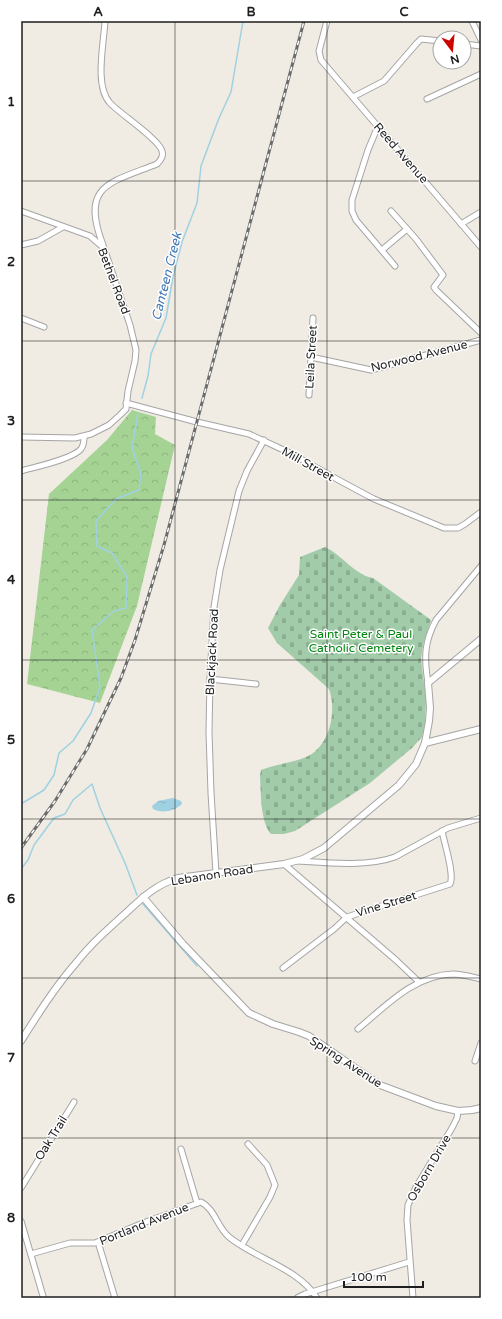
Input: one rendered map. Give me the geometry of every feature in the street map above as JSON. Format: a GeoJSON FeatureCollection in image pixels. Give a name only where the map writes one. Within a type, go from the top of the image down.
{"type":"FeatureCollection","features":[{"type":"Feature","properties":{"kind":"street"},"geometry":{"type":"LineString","coordinates":[[104,248],[95,221],[95,204],[100,192],[103,188],[113,182],[157,164],[163,154],[161,148],[147,134],[110,103],[104,92],[102,66],[105,21]]}},
{"type":"Feature","properties":{"kind":"street","name":"Reed Avenue"},"geometry":{"type":"LineString","coordinates":[[327,21],[319,50],[321,60],[481,247]]}},
{"type":"Feature","properties":{"kind":"street"},"geometry":{"type":"LineString","coordinates":[[472,21],[481,40]]}},
{"type":"Feature","properties":{"kind":"street"},"geometry":{"type":"LineString","coordinates":[[353,97],[384,81],[421,39],[432,40]]}},
{"type":"Feature","properties":{"kind":"street"},"geometry":{"type":"LineString","coordinates":[[426,99],[481,74]]}},
{"type":"Feature","properties":{"kind":"street"},"geometry":{"type":"LineString","coordinates":[[378,126],[368,150],[352,200],[353,215],[395,266]]}},
{"type":"Feature","properties":{"kind":"street","name":"Bethel Road"},"geometry":{"type":"LineString","coordinates":[[21,211],[90,236],[104,248],[130,325],[136,350],[126,403]]}},
{"type":"Feature","properties":{"kind":"street"},"geometry":{"type":"LineString","coordinates":[[391,211],[443,275],[435,284],[434,287],[436,290],[481,333]]}},
{"type":"Feature","properties":{"kind":"street"},"geometry":{"type":"LineString","coordinates":[[461,224],[481,212]]}},
{"type":"Feature","properties":{"kind":"street"},"geometry":{"type":"LineString","coordinates":[[21,245],[38,241],[63,227]]}},
{"type":"Feature","properties":{"kind":"street"},"geometry":{"type":"LineString","coordinates":[[382,250],[407,229]]}},
{"type":"Feature","properties":{"kind":"street"},"geometry":{"type":"LineString","coordinates":[[21,318],[44,327]]}},
{"type":"Feature","properties":{"kind":"street","name":"Leila Street"},"geometry":{"type":"LineString","coordinates":[[309,395],[313,318]]}},
{"type":"Feature","properties":{"kind":"street","name":"Norwood Avenue"},"geometry":{"type":"LineString","coordinates":[[311,357],[371,370],[481,340]]}},
{"type":"Feature","properties":{"kind":"street"},"geometry":{"type":"LineString","coordinates":[[21,437],[75,438],[84,436],[103,428],[114,421],[126,408],[126,403]]}},
{"type":"Feature","properties":{"kind":"street","name":"Mill Street"},"geometry":{"type":"LineString","coordinates":[[126,403],[249,434],[264,440],[374,499],[444,528],[458,528],[481,512]]}},
{"type":"Feature","properties":{"kind":"street"},"geometry":{"type":"LineString","coordinates":[[21,471],[57,461],[74,454],[83,445],[84,436]]}},
{"type":"Feature","properties":{"kind":"street","name":"Blackjack Road"},"geometry":{"type":"LineString","coordinates":[[216,873],[209,754],[210,679],[214,607],[220,570],[239,491],[247,471],[264,440]]}},
{"type":"Feature","properties":{"kind":"street"},"geometry":{"type":"LineString","coordinates":[[428,683],[425,657],[431,629],[436,620],[481,566]]}},
{"type":"Feature","properties":{"kind":"street"},"geometry":{"type":"LineString","coordinates":[[428,683],[481,640]]}},
{"type":"Feature","properties":{"kind":"street"},"geometry":{"type":"LineString","coordinates":[[210,679],[256,684]]}},
{"type":"Feature","properties":{"kind":"street","name":"Lebanon Road"},"geometry":{"type":"LineString","coordinates":[[21,1041],[43,1007],[75,964],[104,933],[154,888],[178,878],[284,864],[314,854],[324,848],[398,785],[416,764],[425,743],[430,712],[428,683]]}},
{"type":"Feature","properties":{"kind":"street"},"geometry":{"type":"LineString","coordinates":[[425,743],[481,729]]}},
{"type":"Feature","properties":{"kind":"street"},"geometry":{"type":"LineString","coordinates":[[296,861],[358,862],[387,860],[442,831],[460,823],[481,818]]}},
{"type":"Feature","properties":{"kind":"street","name":"Vine Street"},"geometry":{"type":"LineString","coordinates":[[284,968],[351,915],[450,884],[452,880],[451,873],[442,831]]}},
{"type":"Feature","properties":{"kind":"street"},"geometry":{"type":"LineString","coordinates":[[284,864],[397,961],[419,982]]}},
{"type":"Feature","properties":{"kind":"street","name":"Spring Avenue"},"geometry":{"type":"LineString","coordinates":[[143,897],[183,944],[249,1013],[273,1024],[309,1036],[380,1086],[436,1106],[458,1111],[481,1108]]}},
{"type":"Feature","properties":{"kind":"street"},"geometry":{"type":"LineString","coordinates":[[358,1029],[403,992],[419,982],[453,974],[481,979]]}},
{"type":"Feature","properties":{"kind":"street"},"geometry":{"type":"LineString","coordinates":[[475,1061],[481,1043]]}},
{"type":"Feature","properties":{"kind":"street","name":"Oak Trail"},"geometry":{"type":"LineString","coordinates":[[21,1188],[74,1102]]}},
{"type":"Feature","properties":{"kind":"street","name":"Osborn Drive"},"geometry":{"type":"LineString","coordinates":[[413,1298],[407,1215],[409,1200],[452,1128],[457,1118],[458,1111]]}},
{"type":"Feature","properties":{"kind":"street"},"geometry":{"type":"LineString","coordinates":[[242,1245],[267,1203],[275,1185],[268,1165],[248,1144]]}},
{"type":"Feature","properties":{"kind":"street"},"geometry":{"type":"LineString","coordinates":[[181,1149],[197,1203]]}},
{"type":"Feature","properties":{"kind":"street","name":"Portland Avenue"},"geometry":{"type":"LineString","coordinates":[[31,1254],[70,1243],[89,1244],[98,1242],[201,1202],[210,1208],[223,1232],[229,1237],[308,1286],[317,1298]]}},
{"type":"Feature","properties":{"kind":"street"},"geometry":{"type":"LineString","coordinates":[[21,1221],[43,1296]]}},
{"type":"Feature","properties":{"kind":"street"},"geometry":{"type":"LineString","coordinates":[[98,1242],[115,1298]]}},
{"type":"Feature","properties":{"kind":"street"},"geometry":{"type":"LineString","coordinates":[[297,1298],[410,1262]]}},
{"type":"Feature","properties":{"kind":"green space"},"geometry":{"type":"Polygon","coordinates":[[[132,410],[156,417],[155,434],[175,445],[137,606],[100,703],[27,684],[49,494],[107,440],[132,410]]]}},
{"type":"Feature","properties":{"kind":"green space","name":"Saint Peter & Paul Catholic Cemetery"},"geometry":{"type":"Polygon","coordinates":[[[325,547],[360,573],[373,578],[431,620],[423,645],[421,659],[426,698],[425,723],[422,737],[412,748],[370,783],[295,831],[284,834],[271,834],[267,828],[263,814],[260,775],[261,770],[301,759],[314,752],[321,745],[330,728],[332,708],[329,689],[277,643],[268,628],[280,605],[299,575],[300,557],[325,547]]]}},
{"type":"Feature","properties":{"kind":"water"},"geometry":{"type":"Polygon","coordinates":[[[173,798],[181,801],[182,804],[168,811],[157,811],[153,809],[152,806],[158,801],[173,798]]]}},
{"type":"Feature","properties":{"kind":"waterway","name":"Canteen Creek"},"geometry":{"type":"LineString","coordinates":[[142,398],[148,376],[151,354],[166,318],[173,277],[182,242],[197,203],[201,166],[219,118],[231,92],[243,21]]}},
{"type":"Feature","properties":{"kind":"waterway","name":"Canteen Creek"},"geometry":{"type":"LineString","coordinates":[[21,804],[44,790],[54,775],[59,753],[73,741],[91,713],[100,687],[92,630],[114,611],[126,608],[127,577],[112,553],[97,546],[96,521],[116,499],[139,490],[141,474],[132,448],[138,414]]}},
{"type":"Feature","properties":{"kind":"waterway"},"geometry":{"type":"LineString","coordinates":[[21,869],[28,860],[34,845],[54,818],[65,814],[73,800],[92,784],[100,808],[125,863],[137,895]]}},
{"type":"Feature","properties":{"kind":"waterway"},"geometry":{"type":"LineString","coordinates":[[143,904],[197,966]]}},
{"type":"Feature","properties":{"kind":"railway"},"geometry":{"type":"LineString","coordinates":[[21,848],[55,801],[87,749],[121,678],[135,640],[164,545],[304,21]]}}]}
